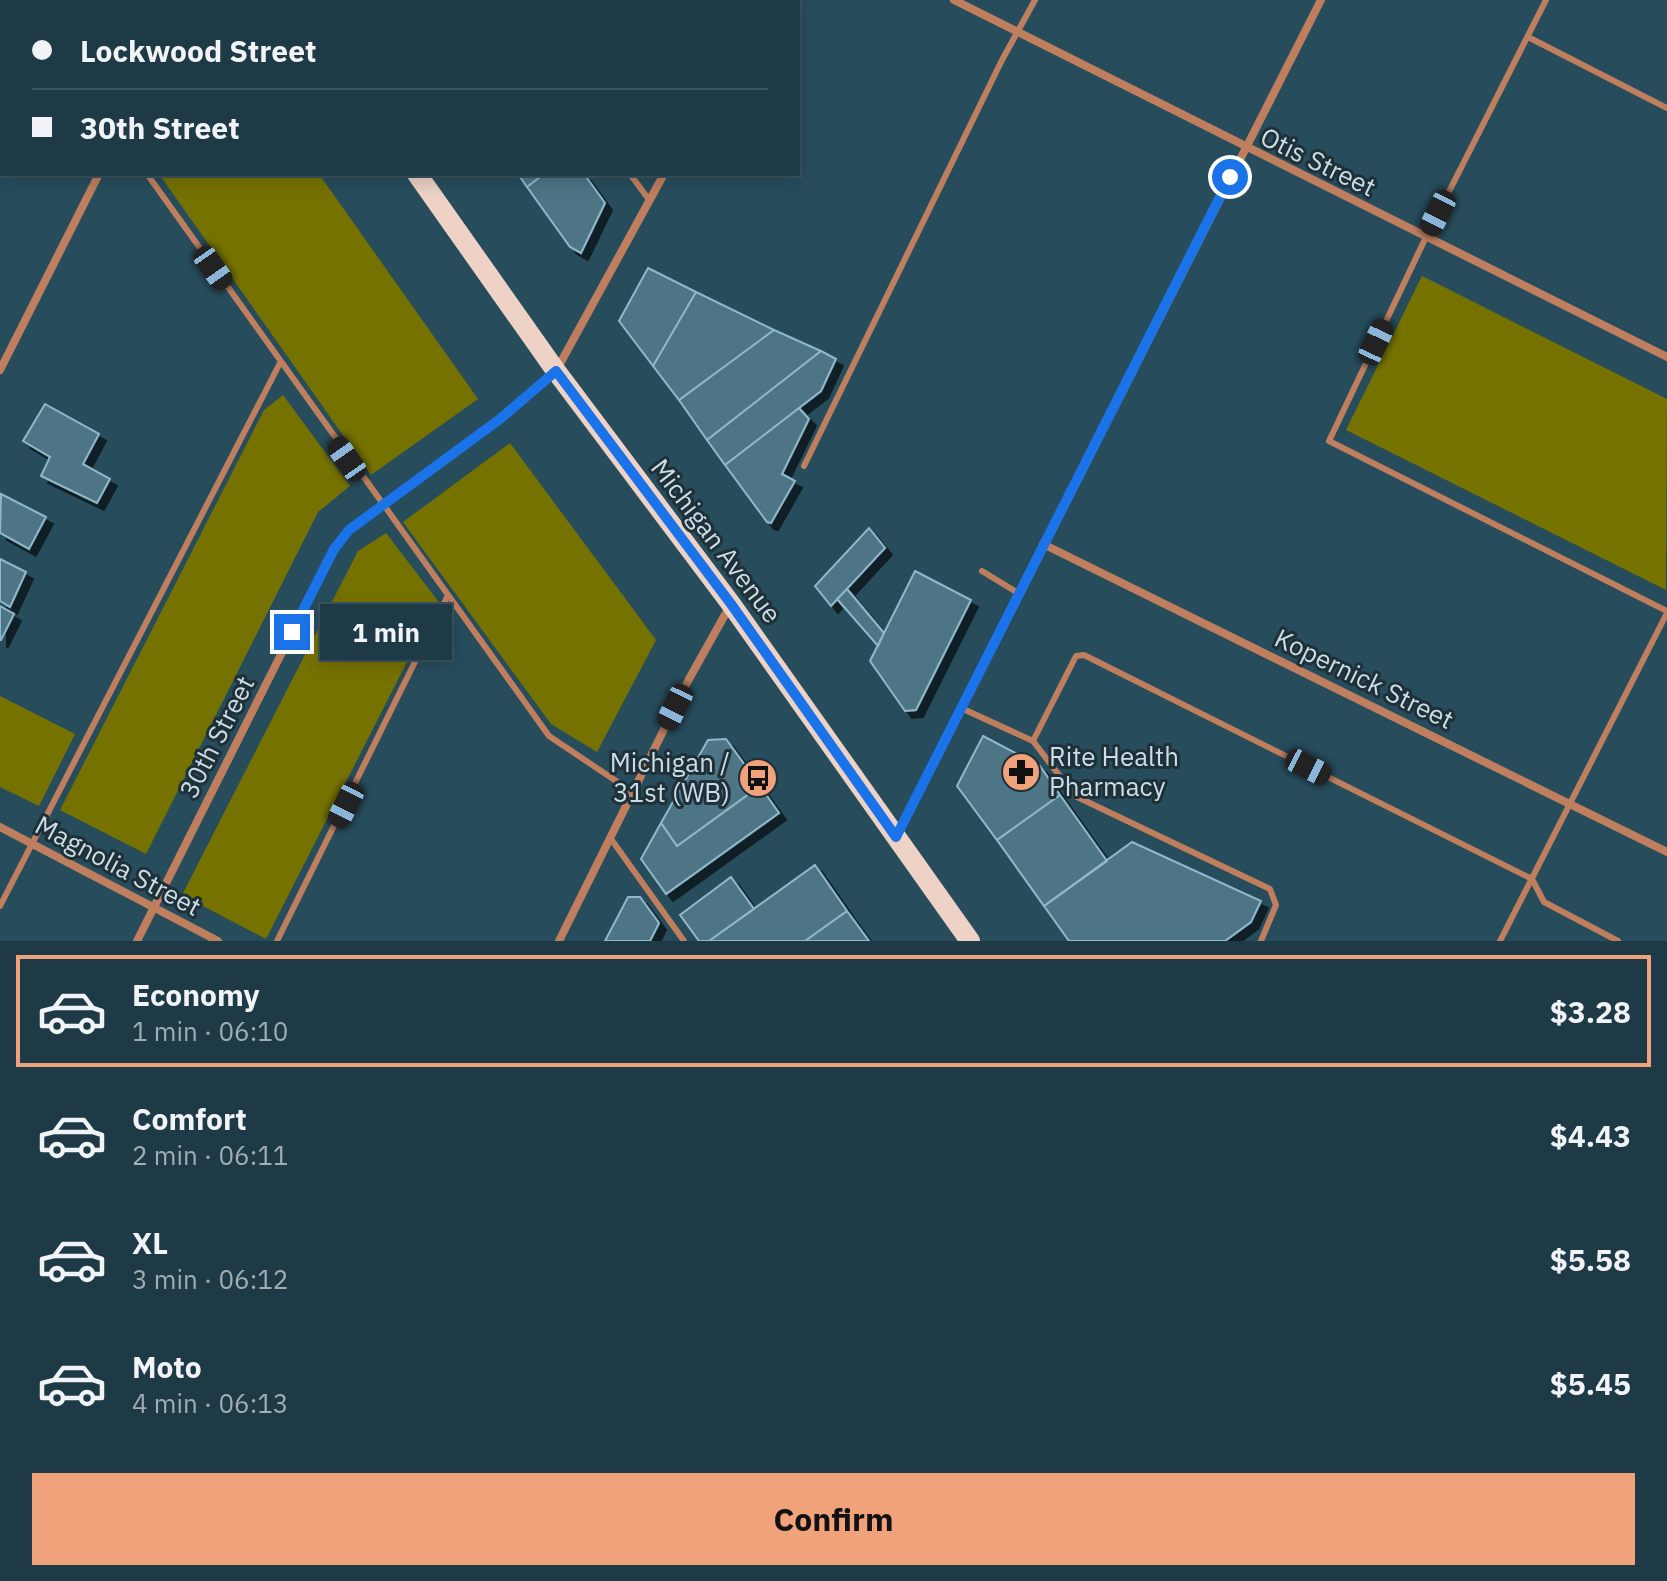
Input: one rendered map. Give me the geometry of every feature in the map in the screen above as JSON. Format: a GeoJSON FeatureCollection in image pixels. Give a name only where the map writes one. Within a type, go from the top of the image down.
{"type":"FeatureCollection","features":[{"type":"Feature","properties":{"kind":"main road","name":"Michigan Avenue"},"geometry":{"type":"LineString","coordinates":[[418,176],[556,371],[731,604],[970,941]]}},
{"type":"Feature","properties":{"kind":"street","name":"Otis Street"},"geometry":{"type":"LineString","coordinates":[[954,0],[1667,357]]}},
{"type":"Feature","properties":{"kind":"street"},"geometry":{"type":"LineString","coordinates":[[896,837],[1321,0]]}},
{"type":"Feature","properties":{"kind":"street"},"geometry":{"type":"LineString","coordinates":[[0,370],[98,176]]}},
{"type":"Feature","properties":{"kind":"street"},"geometry":{"type":"LineString","coordinates":[[556,371],[663,176]]}},
{"type":"Feature","properties":{"kind":"street","name":"30th Street"},"geometry":{"type":"LineString","coordinates":[[137,941],[334,549],[349,530],[500,419],[556,371]]}},
{"type":"Feature","properties":{"kind":"street","name":"Kopernick Street"},"geometry":{"type":"LineString","coordinates":[[1043,544],[1667,852]]}},
{"type":"Feature","properties":{"kind":"street"},"geometry":{"type":"LineString","coordinates":[[559,941],[689,679],[731,604]]}},
{"type":"Feature","properties":{"kind":"street","name":"Magnolia Street"},"geometry":{"type":"LineString","coordinates":[[0,827],[218,941]]}},
{"type":"Feature","properties":{"kind":"lane"},"geometry":{"type":"LineString","coordinates":[[804,466],[1035,0]]}},
{"type":"Feature","properties":{"kind":"lane"},"geometry":{"type":"LineString","coordinates":[[1500,941],[1667,612],[1329,441],[1426,237],[1546,0]]}},
{"type":"Feature","properties":{"kind":"lane"},"geometry":{"type":"LineString","coordinates":[[1528,37],[1667,108]]}},
{"type":"Feature","properties":{"kind":"lane"},"geometry":{"type":"LineString","coordinates":[[148,176],[381,507],[549,736],[634,793]]}},
{"type":"Feature","properties":{"kind":"lane"},"geometry":{"type":"LineString","coordinates":[[631,176],[650,201]]}},
{"type":"Feature","properties":{"kind":"lane"},"geometry":{"type":"LineString","coordinates":[[0,906],[280,363]]}},
{"type":"Feature","properties":{"kind":"lane"},"geometry":{"type":"LineString","coordinates":[[982,571],[1018,593]]}},
{"type":"Feature","properties":{"kind":"lane"},"geometry":{"type":"LineString","coordinates":[[277,941],[447,597]]}},
{"type":"Feature","properties":{"kind":"lane"},"geometry":{"type":"LineString","coordinates":[[1033,741],[1076,656],[1084,655],[1532,879],[1544,902],[1618,941]]}},
{"type":"Feature","properties":{"kind":"lane"},"geometry":{"type":"LineString","coordinates":[[961,708],[1033,741],[1075,796],[1270,889],[1276,905],[1261,941]]}},
{"type":"Feature","properties":{"kind":"lane"},"geometry":{"type":"LineString","coordinates":[[611,839],[684,941]]}},
{"type":"Feature","properties":{"kind":"shaded area"},"geometry":{"type":"Polygon","coordinates":[[[160,176],[320,176],[478,399],[371,475],[160,176]]]}},
{"type":"Feature","properties":{"kind":"shaded area"},"geometry":{"type":"Polygon","coordinates":[[[1422,276],[1667,399],[1666,590],[1346,430],[1422,276]]]}},
{"type":"Feature","properties":{"kind":"shaded area"},"geometry":{"type":"Polygon","coordinates":[[[283,395],[350,486],[318,512],[146,854],[60,810],[264,410],[283,395]]]}},
{"type":"Feature","properties":{"kind":"shaded area"},"geometry":{"type":"Polygon","coordinates":[[[510,443],[656,640],[597,752],[551,724],[403,522],[510,443]]]}},
{"type":"Feature","properties":{"kind":"shaded area"},"geometry":{"type":"Polygon","coordinates":[[[386,533],[438,601],[266,939],[182,895],[358,551],[386,533]]]}},
{"type":"Feature","properties":{"kind":"shaded area"},"geometry":{"type":"Polygon","coordinates":[[[0,696],[75,734],[39,806],[0,787],[0,696]]]}},
{"type":"Feature","properties":{"kind":"building"},"geometry":{"type":"Polygon","coordinates":[[[519,176],[541,176],[527,187],[519,176]]]}},
{"type":"Feature","properties":{"kind":"building"},"geometry":{"type":"Polygon","coordinates":[[[541,176],[585,176],[605,203],[581,253],[570,247],[527,187],[541,176]]]}},
{"type":"Feature","properties":{"kind":"building"},"geometry":{"type":"Polygon","coordinates":[[[648,268],[696,292],[653,366],[619,321],[648,268]]]}},
{"type":"Feature","properties":{"kind":"building"},"geometry":{"type":"Polygon","coordinates":[[[696,292],[774,330],[679,400],[653,366],[696,292]]]}},
{"type":"Feature","properties":{"kind":"building"},"geometry":{"type":"Polygon","coordinates":[[[774,330],[821,351],[707,440],[679,400],[774,330]]]}},
{"type":"Feature","properties":{"kind":"building"},"geometry":{"type":"Polygon","coordinates":[[[821,351],[836,359],[821,391],[725,465],[707,440],[821,351]]]}},
{"type":"Feature","properties":{"kind":"building"},"geometry":{"type":"Polygon","coordinates":[[[45,404],[99,434],[83,464],[110,479],[97,503],[41,476],[50,457],[23,441],[45,404]]]}},
{"type":"Feature","properties":{"kind":"building"},"geometry":{"type":"Polygon","coordinates":[[[799,408],[809,419],[782,474],[795,481],[771,523],[767,522],[725,465],[799,408]]]}},
{"type":"Feature","properties":{"kind":"building"},"geometry":{"type":"Polygon","coordinates":[[[1,494],[46,517],[29,549],[0,533],[1,494]]]}},
{"type":"Feature","properties":{"kind":"building"},"geometry":{"type":"Polygon","coordinates":[[[869,528],[885,548],[831,606],[815,586],[869,528]]]}},
{"type":"Feature","properties":{"kind":"building"},"geometry":{"type":"Polygon","coordinates":[[[0,559],[26,572],[10,607],[0,601],[0,559]]]}},
{"type":"Feature","properties":{"kind":"building"},"geometry":{"type":"Polygon","coordinates":[[[915,571],[971,600],[916,710],[905,711],[870,661],[915,571]]]}},
{"type":"Feature","properties":{"kind":"building"},"geometry":{"type":"Polygon","coordinates":[[[847,589],[884,633],[878,646],[837,599],[847,589]]]}},
{"type":"Feature","properties":{"kind":"building"},"geometry":{"type":"Polygon","coordinates":[[[0,606],[14,614],[1,640],[0,640],[0,606]]]}},
{"type":"Feature","properties":{"kind":"building"},"geometry":{"type":"Polygon","coordinates":[[[983,736],[1040,766],[1060,795],[997,840],[957,786],[983,736]]]}},
{"type":"Feature","properties":{"kind":"building"},"geometry":{"type":"Polygon","coordinates":[[[726,739],[760,786],[677,846],[661,823],[708,740],[726,739]]]}},
{"type":"Feature","properties":{"kind":"building"},"geometry":{"type":"Polygon","coordinates":[[[760,786],[779,813],[666,894],[641,859],[661,823],[677,846],[760,786]]]}},
{"type":"Feature","properties":{"kind":"building"},"geometry":{"type":"Polygon","coordinates":[[[1060,795],[1107,861],[1044,906],[997,840],[1060,795]]]}},
{"type":"Feature","properties":{"kind":"building"},"geometry":{"type":"Polygon","coordinates":[[[1132,842],[1261,901],[1251,922],[1225,941],[1069,941],[1044,906],[1132,842]]]}},
{"type":"Feature","properties":{"kind":"building"},"geometry":{"type":"Polygon","coordinates":[[[815,865],[847,911],[805,941],[709,941],[815,865]]]}},
{"type":"Feature","properties":{"kind":"building"},"geometry":{"type":"Polygon","coordinates":[[[731,877],[754,909],[709,941],[699,941],[680,915],[731,877]]]}},
{"type":"Feature","properties":{"kind":"building"},"geometry":{"type":"Polygon","coordinates":[[[628,897],[640,897],[659,923],[650,941],[605,941],[628,897]]]}},
{"type":"Feature","properties":{"kind":"building"},"geometry":{"type":"Polygon","coordinates":[[[847,911],[869,941],[805,941],[847,911]]]}},
{"type":"Feature","properties":{"kind":"place","name":"Rite Health Pharmacy"},"geometry":{"type":"Point","coordinates":[1021,772]}},
{"type":"Feature","properties":{"kind":"place","name":"Michigan / 31st (WB)"},"geometry":{"type":"Point","coordinates":[758,778]}},
{"type":"Feature","properties":{"kind":"route"},"geometry":{"type":"LineString","coordinates":[[292,632],[334,549],[349,530],[500,419],[556,371],[731,604],[896,837],[1230,177]]}}]}
